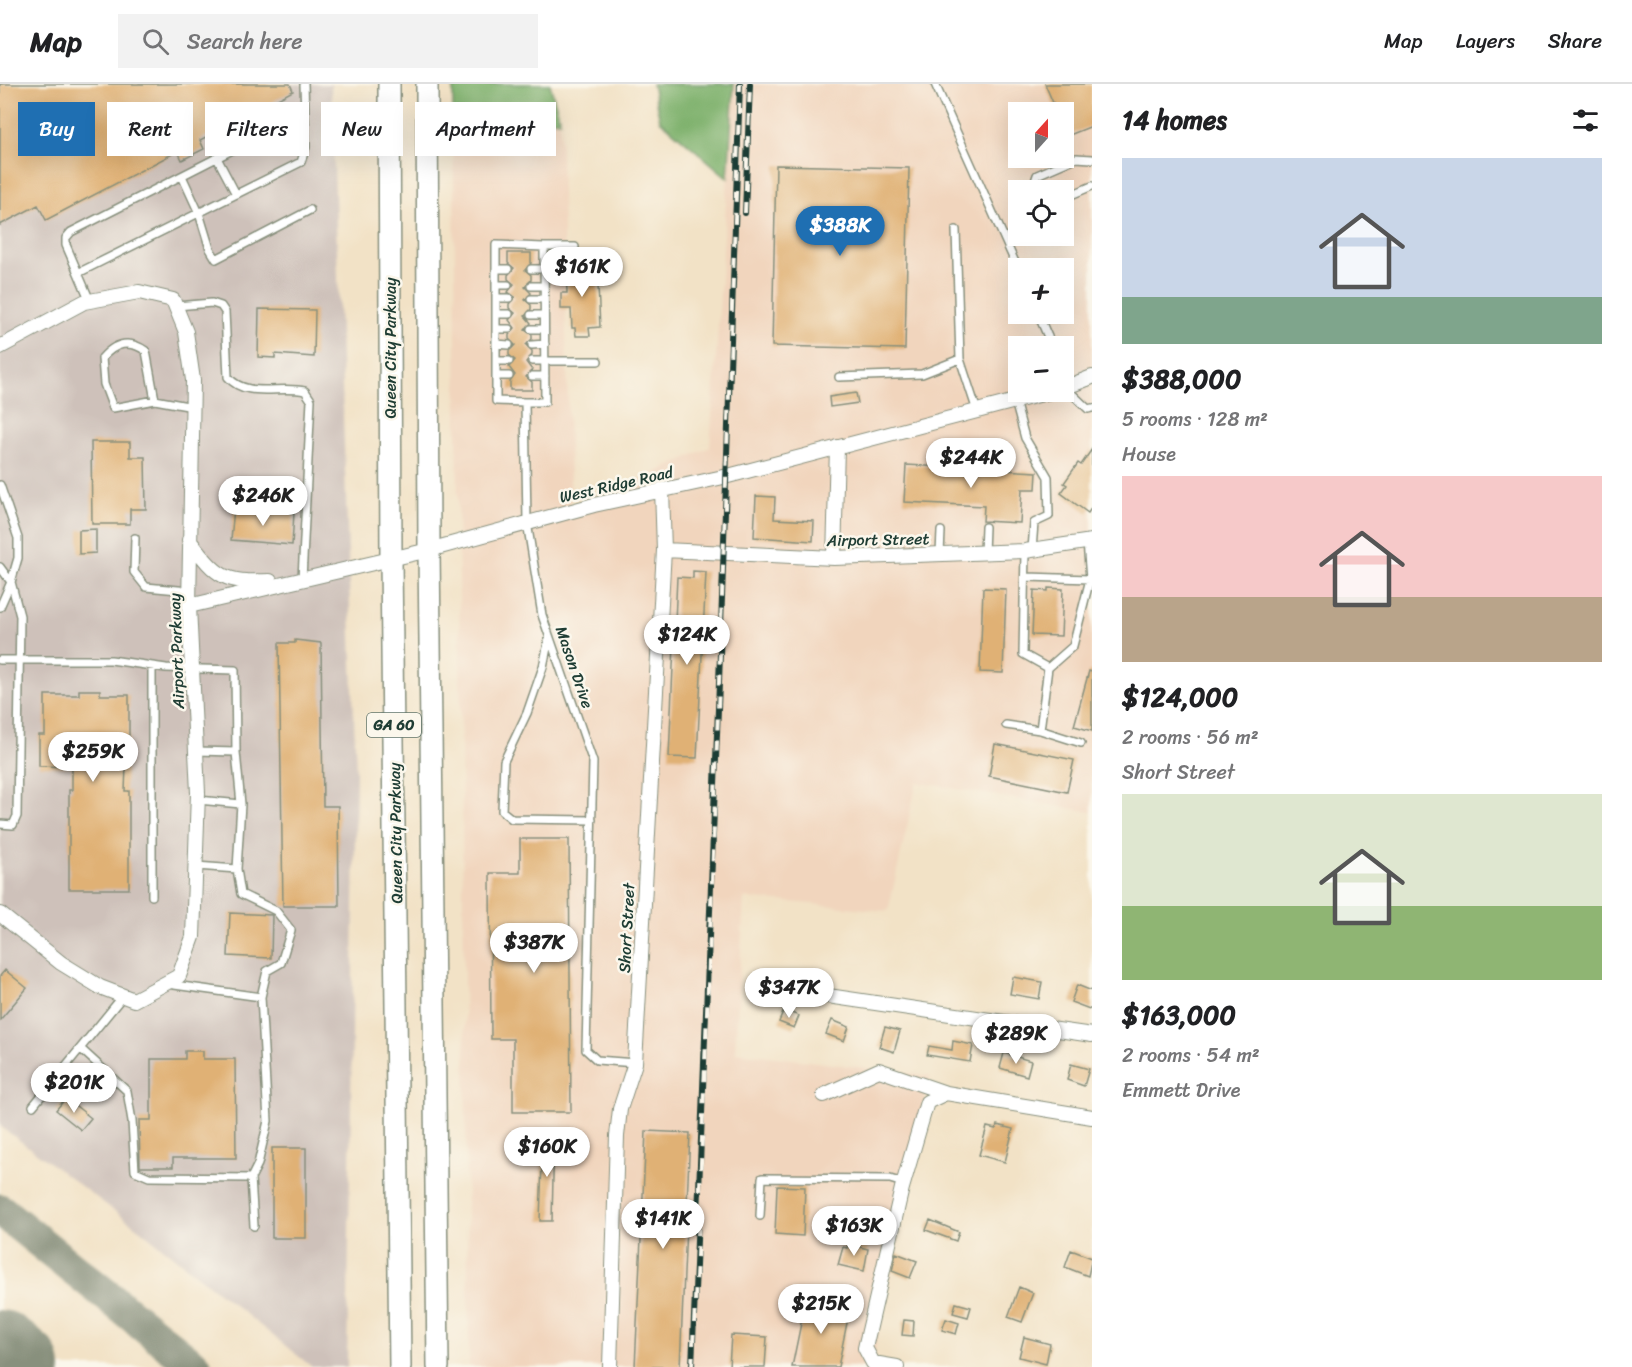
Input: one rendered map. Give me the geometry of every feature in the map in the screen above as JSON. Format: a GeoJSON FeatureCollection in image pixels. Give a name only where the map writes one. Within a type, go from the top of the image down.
{"type":"FeatureCollection","features":[{"type":"Feature","properties":{"kind":"main road","name":"Queen City Parkway"},"geometry":{"type":"LineString","coordinates":[[389,84],[391,559],[400,1367]]}},
{"type":"Feature","properties":{"kind":"main road","name":"GA 60"},"geometry":{"type":"LineString","coordinates":[[427,84],[429,550],[438,1367]]}},
{"type":"Feature","properties":{"kind":"street"},"geometry":{"type":"LineString","coordinates":[[0,347],[90,301],[140,292],[173,300],[175,306]]}},
{"type":"Feature","properties":{"kind":"street","name":"Airport Parkway"},"geometry":{"type":"LineString","coordinates":[[123,996],[134,1000],[179,976],[193,937],[198,800],[189,606],[193,380],[186,332],[175,306]]}},
{"type":"Feature","properties":{"kind":"street"},"geometry":{"type":"LineString","coordinates":[[1074,382],[1092,377]]}},
{"type":"Feature","properties":{"kind":"street","name":"West Ridge Road"},"geometry":{"type":"LineString","coordinates":[[189,606],[429,550],[527,522],[662,489],[728,476],[1011,402]]}},
{"type":"Feature","properties":{"kind":"street"},"geometry":{"type":"LineString","coordinates":[[834,558],[837,447]]}},
{"type":"Feature","properties":{"kind":"street","name":"Short Street"},"geometry":{"type":"LineString","coordinates":[[609,1367],[617,1136],[620,1109],[635,1063],[664,550],[662,489]]}},
{"type":"Feature","properties":{"kind":"street"},"geometry":{"type":"LineString","coordinates":[[189,540],[213,571],[237,582],[302,579]]}},
{"type":"Feature","properties":{"kind":"street","name":"Airport Street"},"geometry":{"type":"LineString","coordinates":[[664,550],[834,558],[1029,551],[1089,541]]}},
{"type":"Feature","properties":{"kind":"street"},"geometry":{"type":"LineString","coordinates":[[0,914],[61,963],[100,987],[123,996]]}},
{"type":"Feature","properties":{"kind":"street"},"geometry":{"type":"LineString","coordinates":[[828,996],[1092,1035]]}},
{"type":"Feature","properties":{"kind":"street"},"geometry":{"type":"LineString","coordinates":[[824,1095],[879,1070],[946,1093],[1092,1117]]}},
{"type":"Feature","properties":{"kind":"street"},"geometry":{"type":"LineString","coordinates":[[897,1367],[873,1363],[865,1348],[903,1183],[927,1102],[946,1093]]}},
{"type":"Feature","properties":{"kind":"lane"},"geometry":{"type":"LineString","coordinates":[[304,84],[305,102]]}},
{"type":"Feature","properties":{"kind":"lane"},"geometry":{"type":"LineString","coordinates":[[935,84],[1013,258]]}},
{"type":"Feature","properties":{"kind":"lane"},"geometry":{"type":"LineString","coordinates":[[90,301],[66,245],[66,238],[71,232],[221,156]]}},
{"type":"Feature","properties":{"kind":"lane"},"geometry":{"type":"LineString","coordinates":[[78,273],[301,162],[303,156]]}},
{"type":"Feature","properties":{"kind":"lane"},"geometry":{"type":"LineString","coordinates":[[217,158],[236,194]]}},
{"type":"Feature","properties":{"kind":"lane"},"geometry":{"type":"LineString","coordinates":[[1035,180],[1037,175],[1076,158],[1092,159]]}},
{"type":"Feature","properties":{"kind":"lane"},"geometry":{"type":"LineString","coordinates":[[182,176],[216,259],[310,210]]}},
{"type":"Feature","properties":{"kind":"lane"},"geometry":{"type":"LineString","coordinates":[[1074,194],[1092,186]]}},
{"type":"Feature","properties":{"kind":"lane"},"geometry":{"type":"LineString","coordinates":[[956,230],[960,359],[977,411]]}},
{"type":"Feature","properties":{"kind":"lane"},"geometry":{"type":"LineString","coordinates":[[543,247],[545,402],[496,401],[496,245],[575,247]]}},
{"type":"Feature","properties":{"kind":"lane"},"geometry":{"type":"LineString","coordinates":[[496,269],[508,269]]}},
{"type":"Feature","properties":{"kind":"lane"},"geometry":{"type":"LineString","coordinates":[[531,269],[544,269]]}},
{"type":"Feature","properties":{"kind":"lane"},"geometry":{"type":"LineString","coordinates":[[496,285],[508,285]]}},
{"type":"Feature","properties":{"kind":"lane"},"geometry":{"type":"LineString","coordinates":[[531,286],[544,286]]}},
{"type":"Feature","properties":{"kind":"lane"},"geometry":{"type":"LineString","coordinates":[[496,298],[509,298]]}},
{"type":"Feature","properties":{"kind":"lane"},"geometry":{"type":"LineString","coordinates":[[531,299],[544,299]]}},
{"type":"Feature","properties":{"kind":"lane"},"geometry":{"type":"LineString","coordinates":[[175,306],[212,303],[221,306],[225,312],[228,377],[235,385],[243,389],[296,389],[305,392],[311,400],[302,579]]}},
{"type":"Feature","properties":{"kind":"lane"},"geometry":{"type":"LineString","coordinates":[[496,314],[509,314]]}},
{"type":"Feature","properties":{"kind":"lane"},"geometry":{"type":"LineString","coordinates":[[531,315],[544,315]]}},
{"type":"Feature","properties":{"kind":"lane"},"geometry":{"type":"LineString","coordinates":[[496,328],[509,329]]}},
{"type":"Feature","properties":{"kind":"lane"},"geometry":{"type":"LineString","coordinates":[[531,329],[544,329]]}},
{"type":"Feature","properties":{"kind":"lane"},"geometry":{"type":"LineString","coordinates":[[155,400],[146,351],[139,346],[124,343],[112,347],[102,358],[102,371],[110,405],[113,408],[155,400],[192,407]]}},
{"type":"Feature","properties":{"kind":"lane"},"geometry":{"type":"LineString","coordinates":[[496,344],[509,345]]}},
{"type":"Feature","properties":{"kind":"lane"},"geometry":{"type":"LineString","coordinates":[[532,345],[545,344]]}},
{"type":"Feature","properties":{"kind":"lane"},"geometry":{"type":"LineString","coordinates":[[839,377],[922,374],[960,359]]}},
{"type":"Feature","properties":{"kind":"lane"},"geometry":{"type":"LineString","coordinates":[[496,361],[509,361]]}},
{"type":"Feature","properties":{"kind":"lane"},"geometry":{"type":"LineString","coordinates":[[532,361],[598,361]]}},
{"type":"Feature","properties":{"kind":"lane"},"geometry":{"type":"LineString","coordinates":[[496,376],[510,376]]}},
{"type":"Feature","properties":{"kind":"lane"},"geometry":{"type":"LineString","coordinates":[[532,376],[545,376]]}},
{"type":"Feature","properties":{"kind":"lane"},"geometry":{"type":"LineString","coordinates":[[1074,393],[1089,409],[1092,408]]}},
{"type":"Feature","properties":{"kind":"lane","name":"Mason Drive"},"geometry":{"type":"LineString","coordinates":[[525,402],[527,522],[542,615],[593,762],[586,1050],[597,1060],[635,1063]]}},
{"type":"Feature","properties":{"kind":"lane"},"geometry":{"type":"LineString","coordinates":[[1015,402],[1025,438],[1048,477],[1049,516],[1034,523],[1029,551],[1023,654],[1048,668]]}},
{"type":"Feature","properties":{"kind":"lane"},"geometry":{"type":"LineString","coordinates":[[0,485],[18,538],[18,558],[0,607]]}},
{"type":"Feature","properties":{"kind":"lane"},"geometry":{"type":"LineString","coordinates":[[984,553],[985,527]]}},
{"type":"Feature","properties":{"kind":"lane"},"geometry":{"type":"LineString","coordinates":[[940,531],[940,554]]}},
{"type":"Feature","properties":{"kind":"lane"},"geometry":{"type":"LineString","coordinates":[[135,538],[134,572],[146,587],[189,591]]}},
{"type":"Feature","properties":{"kind":"lane"},"geometry":{"type":"LineString","coordinates":[[1040,730],[1048,668],[1073,646],[1090,579],[1089,541]]}},
{"type":"Feature","properties":{"kind":"lane"},"geometry":{"type":"LineString","coordinates":[[0,567],[11,582],[20,616],[17,660],[16,816],[13,825],[0,824]]}},
{"type":"Feature","properties":{"kind":"lane"},"geometry":{"type":"LineString","coordinates":[[1027,577],[1090,579]]}},
{"type":"Feature","properties":{"kind":"lane"},"geometry":{"type":"LineString","coordinates":[[550,636],[543,667],[527,713],[504,761],[502,811],[512,819],[592,820]]}},
{"type":"Feature","properties":{"kind":"lane"},"geometry":{"type":"LineString","coordinates":[[0,660],[111,660],[152,666],[235,670],[236,752],[240,804],[237,869],[241,894],[276,911],[291,930],[281,963],[267,971],[261,997],[268,1121],[258,1164],[251,1178],[254,1226]]}},
{"type":"Feature","properties":{"kind":"lane"},"geometry":{"type":"LineString","coordinates":[[152,666],[152,896]]}},
{"type":"Feature","properties":{"kind":"lane"},"geometry":{"type":"LineString","coordinates":[[1006,725],[1040,730],[1081,743]]}},
{"type":"Feature","properties":{"kind":"lane"},"geometry":{"type":"LineString","coordinates":[[196,751],[236,752]]}},
{"type":"Feature","properties":{"kind":"lane"},"geometry":{"type":"LineString","coordinates":[[198,800],[240,804]]}},
{"type":"Feature","properties":{"kind":"lane"},"geometry":{"type":"LineString","coordinates":[[196,866],[237,869]]}},
{"type":"Feature","properties":{"kind":"lane"},"geometry":{"type":"LineString","coordinates":[[165,984],[261,997]]}},
{"type":"Feature","properties":{"kind":"lane"},"geometry":{"type":"LineString","coordinates":[[33,1106],[123,996]]}},
{"type":"Feature","properties":{"kind":"lane"},"geometry":{"type":"LineString","coordinates":[[81,1049],[127,1091],[132,1121],[135,1171],[149,1178],[251,1178]]}},
{"type":"Feature","properties":{"kind":"lane"},"geometry":{"type":"LineString","coordinates":[[760,1216],[762,1178],[890,1179],[903,1183]]}},
{"type":"Feature","properties":{"kind":"shaded area"},"geometry":{"type":"Polygon","coordinates":[[[0,84],[331,84],[332,102],[321,102],[321,156],[334,156],[356,773],[347,1367],[312,1367],[143,1232],[0,1126],[0,84]]]}},
{"type":"Feature","properties":{"kind":"shaded area"},"geometry":{"type":"Polygon","coordinates":[[[734,84],[1092,84],[1092,812],[917,782],[888,911],[744,898],[735,1052],[930,1076],[872,1367],[469,1367],[454,156],[556,156],[556,121],[560,121],[571,512],[710,447],[734,84]]]}},
{"type":"Feature","properties":{"kind":"green space"},"geometry":{"type":"Polygon","coordinates":[[[453,84],[550,84],[555,102],[453,102],[453,84]]]}},
{"type":"Feature","properties":{"kind":"green space"},"geometry":{"type":"Polygon","coordinates":[[[652,84],[734,84],[728,178],[660,120],[652,84]]]}},
{"type":"Feature","properties":{"kind":"green space"},"geometry":{"type":"Polygon","coordinates":[[[556,106],[560,121],[556,121],[556,106]]]}},
{"type":"Feature","properties":{"kind":"building"},"geometry":{"type":"Polygon","coordinates":[[[0,84],[290,84],[293,91],[272,102],[205,102],[205,137],[200,140],[204,149],[193,154],[193,102],[107,102],[107,156],[168,156],[46,220],[38,205],[0,225],[0,84]]]}},
{"type":"Feature","properties":{"kind":"building"},"geometry":{"type":"Polygon","coordinates":[[[1045,84],[1092,84],[1092,126],[1074,133],[1074,102],[1053,102],[1045,84]]]}},
{"type":"Feature","properties":{"kind":"building"},"geometry":{"type":"Polygon","coordinates":[[[776,165],[909,168],[905,349],[772,346],[776,165]]]}},
{"type":"Feature","properties":{"kind":"building"},"geometry":{"type":"Polygon","coordinates":[[[508,253],[531,253],[531,263],[525,270],[531,275],[531,280],[525,287],[531,293],[525,300],[531,305],[531,309],[525,316],[531,323],[525,330],[532,335],[532,339],[526,345],[532,351],[532,355],[526,362],[532,370],[526,377],[532,382],[532,390],[510,390],[510,382],[515,375],[509,367],[515,360],[509,355],[509,351],[515,345],[509,339],[509,335],[515,328],[509,320],[515,313],[509,308],[509,304],[515,297],[508,292],[514,284],[508,279],[508,275],[514,268],[508,263],[508,253]]]}},
{"type":"Feature","properties":{"kind":"building"},"geometry":{"type":"Polygon","coordinates":[[[579,263],[579,266],[597,265],[600,327],[589,328],[590,336],[576,336],[575,328],[572,328],[571,309],[561,309],[561,293],[567,293],[566,264],[579,263]]]}},
{"type":"Feature","properties":{"kind":"building"},"geometry":{"type":"Polygon","coordinates":[[[259,309],[315,310],[314,357],[275,354],[275,358],[258,357],[259,309]]]}},
{"type":"Feature","properties":{"kind":"building"},"geometry":{"type":"Polygon","coordinates":[[[856,393],[858,403],[830,407],[829,397],[856,393]]]}},
{"type":"Feature","properties":{"kind":"building"},"geometry":{"type":"Polygon","coordinates":[[[91,442],[130,442],[130,457],[145,457],[146,509],[130,509],[130,524],[92,524],[91,442]]]}},
{"type":"Feature","properties":{"kind":"building"},"geometry":{"type":"Polygon","coordinates":[[[1092,449],[1092,507],[1088,513],[1061,493],[1067,485],[1064,483],[1078,463],[1081,465],[1092,449]]]}},
{"type":"Feature","properties":{"kind":"building"},"geometry":{"type":"Polygon","coordinates":[[[906,465],[1037,472],[1036,489],[1022,489],[1020,523],[983,521],[984,506],[904,502],[906,465]]]}},
{"type":"Feature","properties":{"kind":"building"},"geometry":{"type":"Polygon","coordinates":[[[756,496],[775,497],[774,519],[814,521],[813,541],[754,537],[756,496]]]}},
{"type":"Feature","properties":{"kind":"building"},"geometry":{"type":"Polygon","coordinates":[[[234,508],[294,513],[292,545],[231,540],[234,508]]]}},
{"type":"Feature","properties":{"kind":"building"},"geometry":{"type":"Polygon","coordinates":[[[96,529],[96,553],[79,554],[79,530],[96,529]]]}},
{"type":"Feature","properties":{"kind":"building"},"geometry":{"type":"Polygon","coordinates":[[[693,571],[706,572],[697,758],[669,757],[677,577],[693,578],[693,571]]]}},
{"type":"Feature","properties":{"kind":"building"},"geometry":{"type":"Polygon","coordinates":[[[983,588],[1006,589],[1003,673],[980,672],[983,588]]]}},
{"type":"Feature","properties":{"kind":"building"},"geometry":{"type":"Polygon","coordinates":[[[1048,588],[1063,589],[1061,636],[1032,635],[1034,590],[1048,591],[1048,588]]]}},
{"type":"Feature","properties":{"kind":"building"},"geometry":{"type":"Polygon","coordinates":[[[295,640],[321,643],[323,806],[338,806],[339,906],[283,906],[279,643],[295,643],[295,640]]]}},
{"type":"Feature","properties":{"kind":"building"},"geometry":{"type":"Polygon","coordinates":[[[1089,671],[1092,672],[1092,731],[1074,726],[1089,671]]]}},
{"type":"Feature","properties":{"kind":"building"},"geometry":{"type":"Polygon","coordinates":[[[79,690],[100,690],[100,695],[129,695],[129,766],[126,766],[125,791],[129,791],[129,889],[69,889],[69,790],[72,790],[72,767],[39,766],[39,735],[45,735],[45,695],[79,695],[79,690]]]}},
{"type":"Feature","properties":{"kind":"building"},"geometry":{"type":"Polygon","coordinates":[[[995,744],[1074,760],[1067,792],[989,776],[995,744]]]}},
{"type":"Feature","properties":{"kind":"building"},"geometry":{"type":"Polygon","coordinates":[[[520,839],[569,839],[571,1112],[513,1112],[513,1039],[491,1039],[490,873],[520,873],[520,839]]]}},
{"type":"Feature","properties":{"kind":"building"},"geometry":{"type":"Polygon","coordinates":[[[230,913],[272,915],[271,958],[228,956],[230,913]]]}},
{"type":"Feature","properties":{"kind":"building"},"geometry":{"type":"Polygon","coordinates":[[[5,970],[27,988],[0,1020],[0,976],[5,970]]]}},
{"type":"Feature","properties":{"kind":"building"},"geometry":{"type":"Polygon","coordinates":[[[1013,977],[1042,982],[1039,999],[1010,994],[1013,977]]]}},
{"type":"Feature","properties":{"kind":"building"},"geometry":{"type":"Polygon","coordinates":[[[1077,985],[1092,991],[1092,1010],[1071,1002],[1077,985]]]}},
{"type":"Feature","properties":{"kind":"building"},"geometry":{"type":"Polygon","coordinates":[[[784,1010],[799,1016],[794,1028],[779,1022],[784,1010]]]}},
{"type":"Feature","properties":{"kind":"building"},"geometry":{"type":"Polygon","coordinates":[[[832,1020],[849,1027],[844,1041],[826,1034],[832,1020]]]}},
{"type":"Feature","properties":{"kind":"building"},"geometry":{"type":"Polygon","coordinates":[[[885,1027],[900,1031],[894,1052],[879,1047],[885,1027]]]}},
{"type":"Feature","properties":{"kind":"building"},"geometry":{"type":"Polygon","coordinates":[[[953,1041],[973,1045],[970,1062],[927,1055],[929,1046],[952,1050],[953,1041]]]}},
{"type":"Feature","properties":{"kind":"building"},"geometry":{"type":"Polygon","coordinates":[[[185,1051],[203,1051],[203,1059],[235,1059],[236,1158],[173,1158],[173,1167],[140,1167],[139,1120],[151,1120],[151,1059],[185,1059],[185,1051]]]}},
{"type":"Feature","properties":{"kind":"building"},"geometry":{"type":"Polygon","coordinates":[[[1004,1053],[1031,1061],[1027,1076],[1000,1068],[1004,1053]]]}},
{"type":"Feature","properties":{"kind":"building"},"geometry":{"type":"Polygon","coordinates":[[[1071,1064],[1089,1069],[1084,1086],[1067,1080],[1071,1064]]]}},
{"type":"Feature","properties":{"kind":"building"},"geometry":{"type":"Polygon","coordinates":[[[66,1098],[91,1118],[81,1130],[56,1110],[66,1098]]]}},
{"type":"Feature","properties":{"kind":"building"},"geometry":{"type":"Polygon","coordinates":[[[997,1125],[1013,1129],[1005,1162],[979,1155],[987,1127],[996,1129],[997,1125]]]}},
{"type":"Feature","properties":{"kind":"building"},"geometry":{"type":"Polygon","coordinates":[[[646,1131],[690,1133],[680,1367],[635,1367],[646,1131]]]}},
{"type":"Feature","properties":{"kind":"building"},"geometry":{"type":"Polygon","coordinates":[[[543,1133],[554,1133],[552,1221],[540,1221],[543,1133]]]}},
{"type":"Feature","properties":{"kind":"building"},"geometry":{"type":"Polygon","coordinates":[[[272,1148],[306,1148],[306,1238],[272,1238],[272,1148]]]}},
{"type":"Feature","properties":{"kind":"building"},"geometry":{"type":"Polygon","coordinates":[[[777,1186],[805,1187],[803,1236],[775,1234],[777,1186]]]}},
{"type":"Feature","properties":{"kind":"building"},"geometry":{"type":"Polygon","coordinates":[[[930,1220],[959,1232],[956,1241],[926,1230],[930,1220]]]}},
{"type":"Feature","properties":{"kind":"building"},"geometry":{"type":"Polygon","coordinates":[[[848,1244],[868,1249],[864,1271],[838,1265],[843,1247],[847,1248],[848,1244]]]}},
{"type":"Feature","properties":{"kind":"building"},"geometry":{"type":"Polygon","coordinates":[[[1071,1250],[1092,1258],[1088,1276],[1065,1267],[1071,1250]]]}},
{"type":"Feature","properties":{"kind":"building"},"geometry":{"type":"Polygon","coordinates":[[[896,1253],[917,1261],[910,1278],[892,1271],[896,1253]]]}},
{"type":"Feature","properties":{"kind":"building"},"geometry":{"type":"Polygon","coordinates":[[[1019,1287],[1033,1293],[1022,1322],[1008,1317],[1019,1287]]]}},
{"type":"Feature","properties":{"kind":"building"},"geometry":{"type":"Polygon","coordinates":[[[806,1299],[850,1308],[838,1367],[792,1367],[806,1299]]]}},
{"type":"Feature","properties":{"kind":"building"},"geometry":{"type":"Polygon","coordinates":[[[956,1303],[971,1307],[968,1317],[953,1313],[956,1303]]]}},
{"type":"Feature","properties":{"kind":"building"},"geometry":{"type":"Polygon","coordinates":[[[946,1319],[959,1323],[956,1334],[942,1330],[946,1319]]]}},
{"type":"Feature","properties":{"kind":"building"},"geometry":{"type":"Polygon","coordinates":[[[904,1320],[914,1321],[913,1336],[902,1335],[904,1320]]]}},
{"type":"Feature","properties":{"kind":"building"},"geometry":{"type":"Polygon","coordinates":[[[731,1335],[767,1337],[765,1367],[729,1367],[731,1335]]]}},
{"type":"Feature","properties":{"kind":"building"},"geometry":{"type":"Polygon","coordinates":[[[1024,1337],[1050,1344],[1046,1364],[1019,1357],[1024,1337]]]}},
{"type":"Feature","properties":{"kind":"taxiway"},"geometry":{"type":"LineString","coordinates":[[0,1210],[196,1367]]}},
{"type":"Feature","properties":{"kind":"runway"},"geometry":{"type":"LineString","coordinates":[[0,1351],[20,1367]]}},
{"type":"Feature","properties":{"kind":"railway"},"geometry":{"type":"LineString","coordinates":[[692,1367],[712,886],[740,84]]}},
{"type":"Feature","properties":{"kind":"railway"},"geometry":{"type":"LineString","coordinates":[[745,213],[750,84]]}}]}
